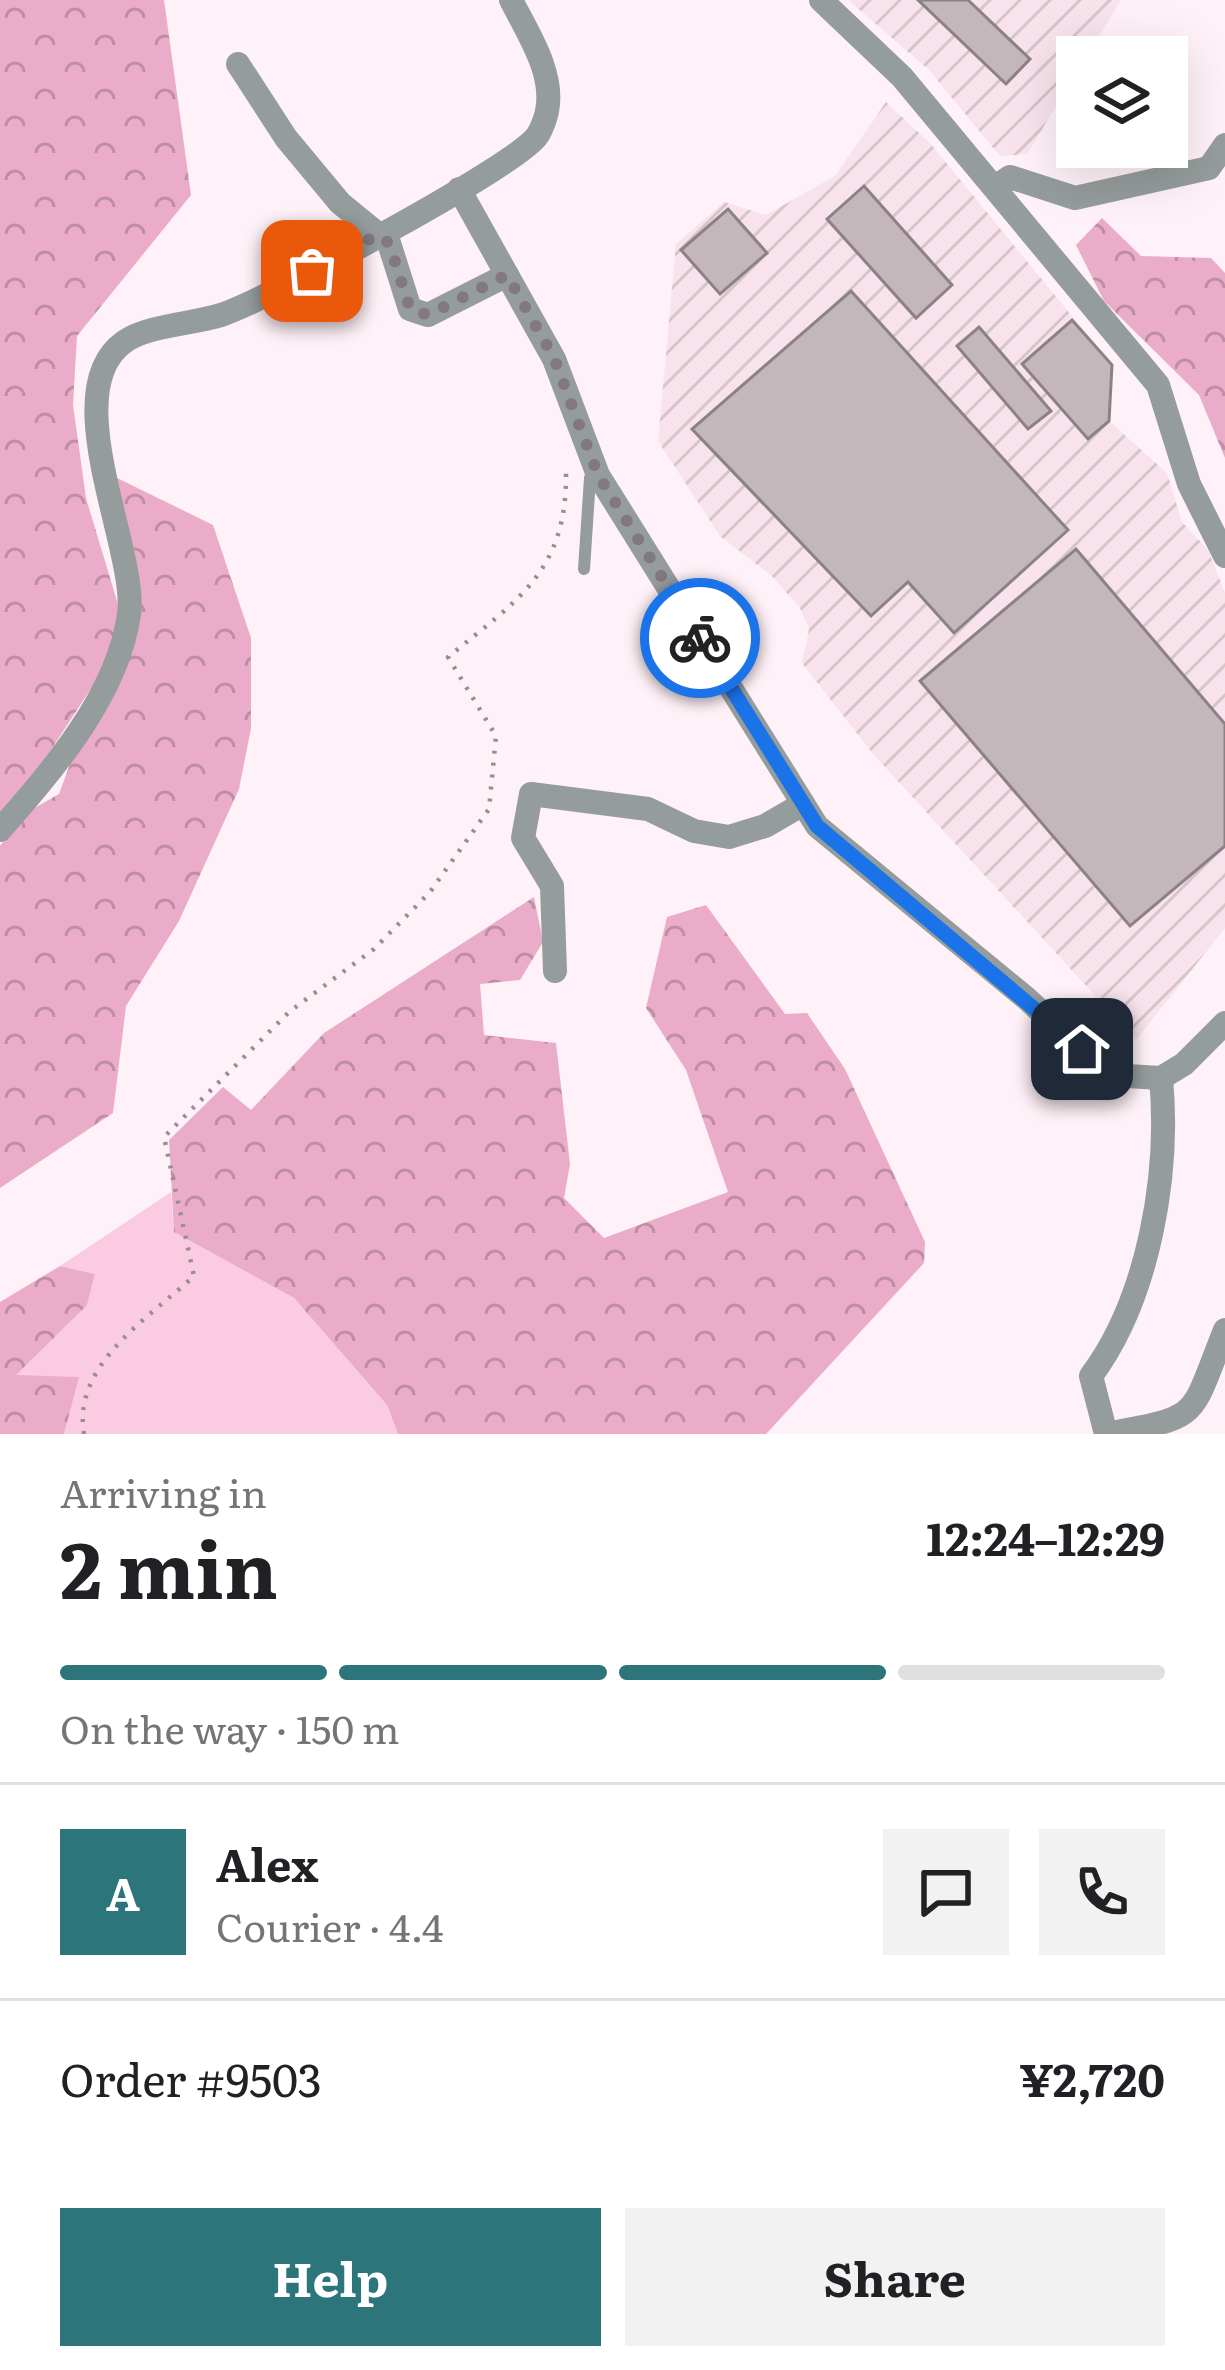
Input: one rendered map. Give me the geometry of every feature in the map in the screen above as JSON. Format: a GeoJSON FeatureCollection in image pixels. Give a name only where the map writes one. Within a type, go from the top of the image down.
{"type":"FeatureCollection","features":[{"type":"Feature","properties":{"kind":"street"},"geometry":{"type":"LineString","coordinates":[[0,830],[44,781],[121,654],[130,609],[98,445],[101,388],[110,359],[125,340],[223,314],[377,235],[536,138],[548,108],[542,62],[511,0]]}},
{"type":"Feature","properties":{"kind":"street"},"geometry":{"type":"LineString","coordinates":[[821,0],[902,76],[1158,385],[1189,484],[1225,556]]}},
{"type":"Feature","properties":{"kind":"street"},"geometry":{"type":"LineString","coordinates":[[238,64],[286,138],[340,203],[389,243],[410,309],[428,315],[507,275]]}},
{"type":"Feature","properties":{"kind":"street"},"geometry":{"type":"LineString","coordinates":[[995,188],[1010,177],[1075,199],[1209,168],[1225,145]]}},
{"type":"Feature","properties":{"kind":"street"},"geometry":{"type":"LineString","coordinates":[[459,189],[554,358],[594,476],[817,826],[1110,1075],[1161,1078],[1205,1046],[1225,1023]]}},
{"type":"Feature","properties":{"kind":"street"},"geometry":{"type":"LineString","coordinates":[[555,971],[552,886],[523,838],[531,794],[648,809],[694,831],[729,837],[765,826],[803,805]]}},
{"type":"Feature","properties":{"kind":"street"},"geometry":{"type":"LineString","coordinates":[[1161,1078],[1165,1125],[1147,1240],[1114,1345],[1090,1376],[1106,1434],[1180,1420],[1196,1403],[1225,1330]]}},
{"type":"Feature","properties":{"kind":"lane"},"geometry":{"type":"LineString","coordinates":[[584,569],[594,476]]}},
{"type":"Feature","properties":{"kind":"path"},"geometry":{"type":"LineString","coordinates":[[84,1434],[81,1415],[94,1369],[194,1276],[164,1137],[289,1012],[402,921],[430,892],[489,809],[496,736],[448,657],[532,588],[551,558],[567,514],[566,472],[594,476]]}},
{"type":"Feature","properties":{"kind":"shaded area"},"geometry":{"type":"Polygon","coordinates":[[[848,0],[1121,0],[1099,36],[1056,36],[1056,106],[1027,154],[1000,156],[929,70],[848,0]]]}},
{"type":"Feature","properties":{"kind":"shaded area"},"geometry":{"type":"Polygon","coordinates":[[[886,102],[930,143],[1112,365],[1109,421],[1167,473],[1182,522],[1208,550],[1225,593],[1225,928],[1136,1040],[873,754],[802,663],[809,629],[800,608],[773,577],[720,536],[658,441],[676,244],[724,202],[766,215],[835,176],[886,102]]]}},
{"type":"Feature","properties":{"kind":"shaded area"},"geometry":{"type":"Polygon","coordinates":[[[171,1192],[174,1232],[294,1298],[387,1405],[398,1434],[64,1434],[78,1377],[14,1376],[87,1304],[95,1274],[60,1266],[171,1192]]]}},
{"type":"Feature","properties":{"kind":"green space"},"geometry":{"type":"Polygon","coordinates":[[[0,0],[164,0],[191,195],[77,336],[73,405],[86,498],[120,611],[116,650],[34,776],[0,813],[0,0]]]}},
{"type":"Feature","properties":{"kind":"green space"},"geometry":{"type":"Polygon","coordinates":[[[1102,218],[1141,256],[1211,258],[1225,273],[1225,458],[1199,395],[1104,301],[1076,245],[1102,218]]]}},
{"type":"Feature","properties":{"kind":"green space"},"geometry":{"type":"Polygon","coordinates":[[[111,475],[213,525],[251,638],[251,728],[239,789],[179,921],[126,1006],[113,1113],[0,1188],[0,846],[24,814],[59,794],[76,748],[130,657],[111,475]]]}},
{"type":"Feature","properties":{"kind":"green space"},"geometry":{"type":"Polygon","coordinates":[[[534,897],[543,942],[520,980],[480,984],[484,1035],[556,1043],[570,1164],[564,1198],[604,1238],[728,1192],[686,1070],[646,1008],[667,917],[706,905],[785,1014],[807,1013],[845,1069],[925,1242],[924,1263],[766,1434],[398,1434],[387,1405],[294,1298],[174,1232],[169,1140],[223,1087],[251,1110],[324,1033],[534,897]]]}},
{"type":"Feature","properties":{"kind":"green space"},"geometry":{"type":"Polygon","coordinates":[[[60,1266],[95,1274],[87,1305],[16,1375],[79,1377],[64,1434],[0,1434],[0,1302],[60,1266]]]}},
{"type":"Feature","properties":{"kind":"building"},"geometry":{"type":"Polygon","coordinates":[[[918,0],[968,0],[1030,59],[1006,84],[918,0]]]}},
{"type":"Feature","properties":{"kind":"building"},"geometry":{"type":"Polygon","coordinates":[[[864,186],[952,285],[916,318],[827,219],[864,186]]]}},
{"type":"Feature","properties":{"kind":"building"},"geometry":{"type":"Polygon","coordinates":[[[728,209],[767,253],[720,294],[681,250],[728,209]]]}},
{"type":"Feature","properties":{"kind":"building"},"geometry":{"type":"Polygon","coordinates":[[[851,291],[1068,530],[954,633],[908,582],[871,616],[692,429],[851,291]]]}},
{"type":"Feature","properties":{"kind":"building"},"geometry":{"type":"Polygon","coordinates":[[[1072,320],[1112,365],[1109,421],[1088,439],[1022,364],[1072,320]]]}},
{"type":"Feature","properties":{"kind":"building"},"geometry":{"type":"Polygon","coordinates":[[[979,327],[1051,411],[1028,429],[957,346],[979,327]]]}},
{"type":"Feature","properties":{"kind":"building"},"geometry":{"type":"Polygon","coordinates":[[[1076,549],[1225,724],[1225,846],[1130,926],[920,681],[1076,549]]]}},
{"type":"Feature","properties":{"kind":"way so far"},"geometry":{"type":"LineString","coordinates":[[312,271],[377,235],[389,243],[410,309],[428,315],[507,275],[554,358],[598,475],[700,638]]}},
{"type":"Feature","properties":{"kind":"route"},"geometry":{"type":"LineString","coordinates":[[700,638],[817,826],[1082,1049]]}}]}
